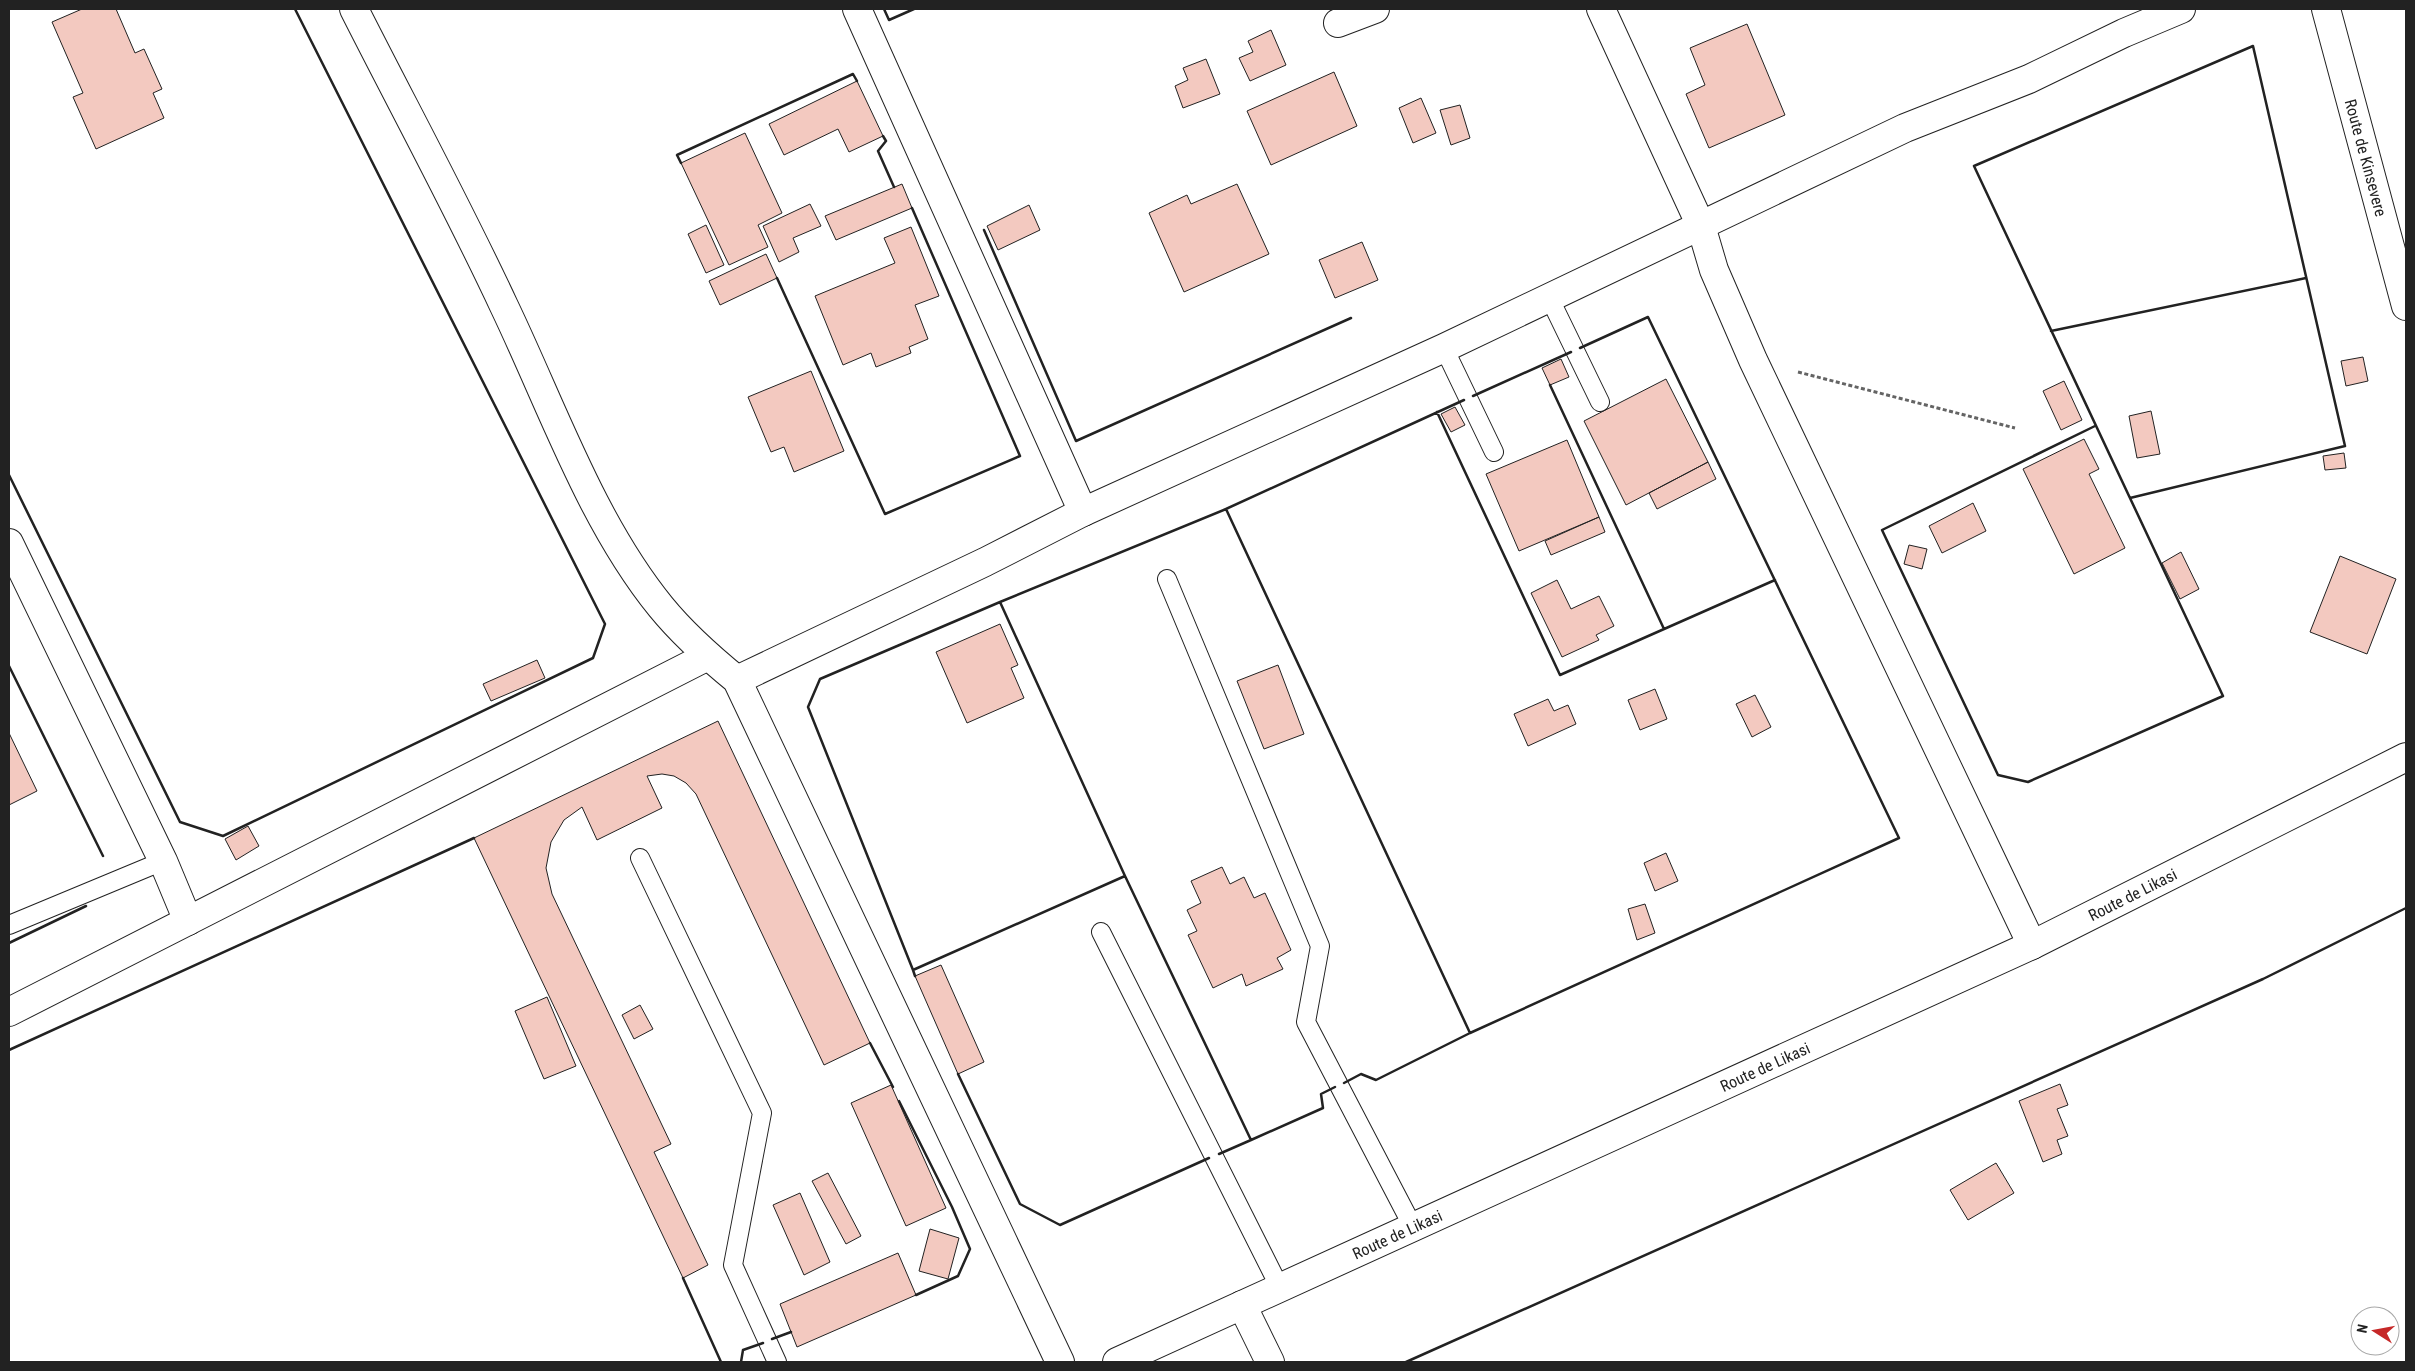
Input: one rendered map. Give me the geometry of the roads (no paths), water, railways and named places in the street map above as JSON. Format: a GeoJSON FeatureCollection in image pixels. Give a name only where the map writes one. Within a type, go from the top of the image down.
{"type":"FeatureCollection","features":[{"type":"Feature","properties":{"kind":"main road"},"geometry":{"type":"LineString","coordinates":[[354,9],[504,304],[573,456],[614,539],[661,607],[708,656],[738,680],[1060,1362]]}},
{"type":"Feature","properties":{"kind":"main road"},"geometry":{"type":"LineString","coordinates":[[856,9],[1082,512]]}},
{"type":"Feature","properties":{"kind":"main road"},"geometry":{"type":"LineString","coordinates":[[1338,23],[1375,9]]}},
{"type":"Feature","properties":{"kind":"main road"},"geometry":{"type":"LineString","coordinates":[[1601,9],[1701,226],[1714,270],[1753,360],[2032,945]]}},
{"type":"Feature","properties":{"kind":"main road"},"geometry":{"type":"LineString","coordinates":[[738,680],[967,571],[1082,512],[1205,458],[1444,348],[1906,128],[2029,79],[2124,33],[2181,9]]}},
{"type":"Feature","properties":{"kind":"main road","name":"Route de Kinsevere"},"geometry":{"type":"LineString","coordinates":[[2328,9],[2406,306]]}},
{"type":"Feature","properties":{"kind":"main road"},"geometry":{"type":"LineString","coordinates":[[9,544],[163,861],[188,922]]}},
{"type":"Feature","properties":{"kind":"main road"},"geometry":{"type":"LineString","coordinates":[[9,1012],[708,656]]}},
{"type":"Feature","properties":{"kind":"main road","name":"Route de Likasi"},"geometry":{"type":"LineString","coordinates":[[1117,1362],[2032,945],[2406,757]]}},
{"type":"Feature","properties":{"kind":"main road"},"geometry":{"type":"LineString","coordinates":[[1242,1305],[1270,1362]]}},
{"type":"Feature","properties":{"kind":"lane"},"geometry":{"type":"LineString","coordinates":[[1549,297],[1600,402]]}},
{"type":"Feature","properties":{"kind":"lane"},"geometry":{"type":"LineString","coordinates":[[1444,348],[1494,452]]}},
{"type":"Feature","properties":{"kind":"lane"},"geometry":{"type":"LineString","coordinates":[[1167,579],[1320,946],[1306,1022],[1413,1228]]}},
{"type":"Feature","properties":{"kind":"lane"},"geometry":{"type":"LineString","coordinates":[[640,858],[762,1113],[733,1266],[777,1362]]}},
{"type":"Feature","properties":{"kind":"lane"},"geometry":{"type":"LineString","coordinates":[[9,925],[163,861]]}},
{"type":"Feature","properties":{"kind":"lane"},"geometry":{"type":"LineString","coordinates":[[1101,932],[1280,1288]]}}]}
